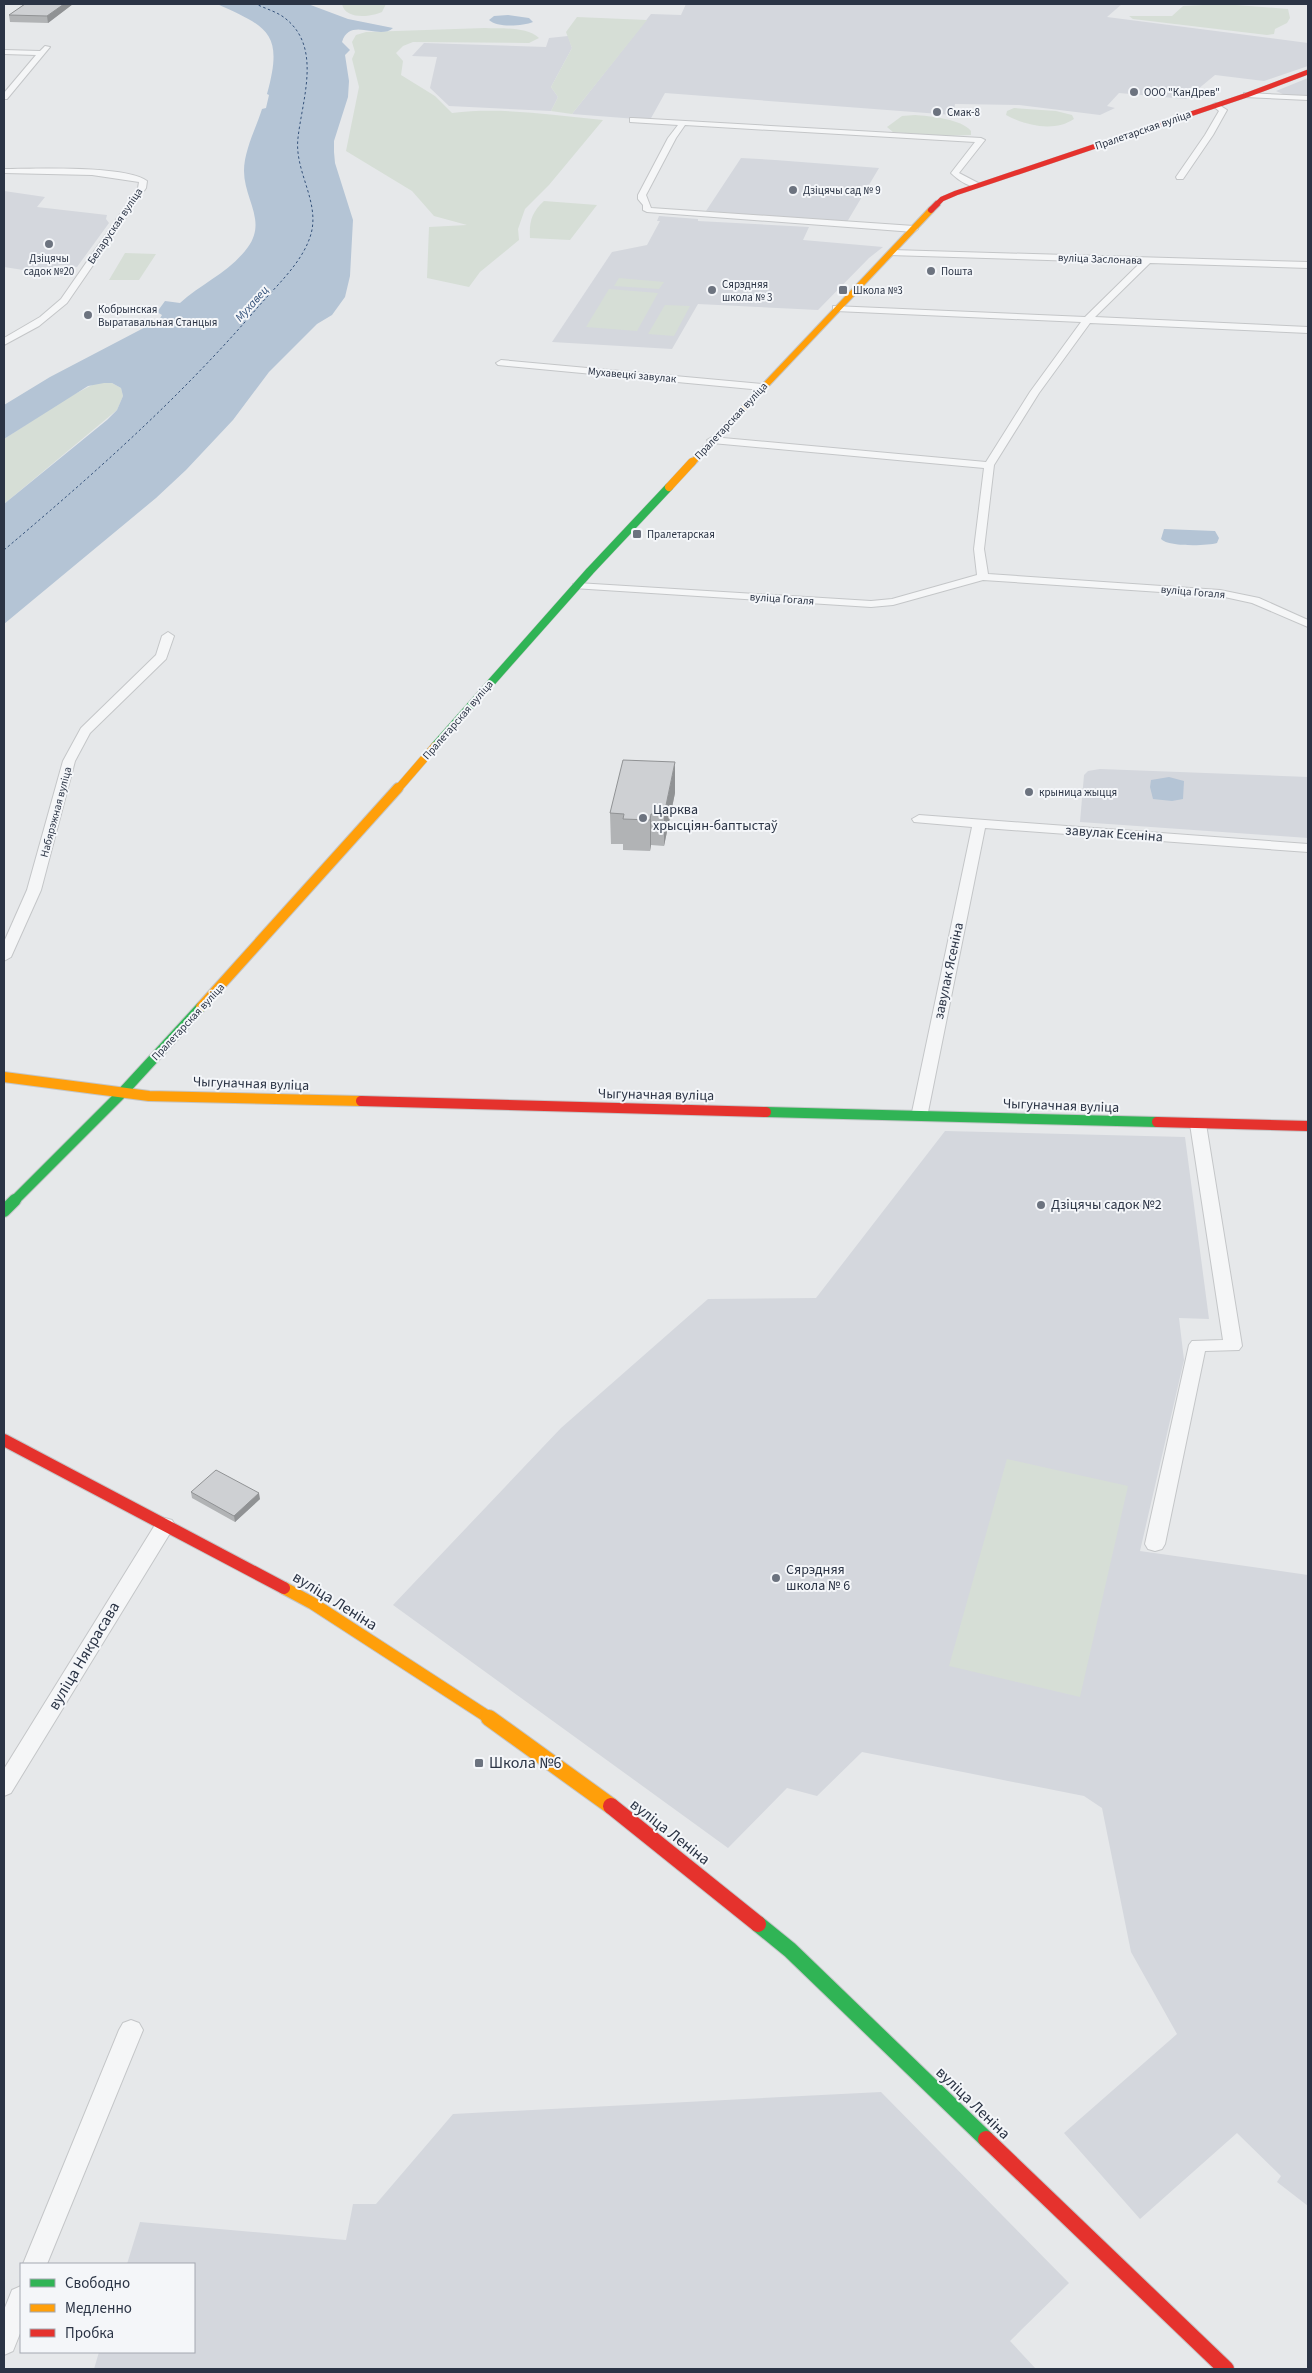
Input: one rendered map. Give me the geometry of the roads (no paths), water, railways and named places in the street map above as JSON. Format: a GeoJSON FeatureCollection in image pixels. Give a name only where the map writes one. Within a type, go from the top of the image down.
{"type":"FeatureCollection","features":[{"type":"Feature","properties":{"kind":"main road","name":"Пралетарская вуліца"},"geometry":{"type":"LineString","coordinates":[[4,1211],[122,1093],[295,905],[577,586],[836,308],[892,253],[942,199],[978,185],[1247,95],[1308,72]]}},
{"type":"Feature","properties":{"kind":"main road","name":"Чыгуначная вуліца"},"geometry":{"type":"LineString","coordinates":[[4,1078],[158,1096],[1308,1126]]}},
{"type":"Feature","properties":{"kind":"main road","name":"вуліца Леніна"},"geometry":{"type":"LineString","coordinates":[[4,1440],[312,1603],[512,1733],[605,1801],[790,1950],[1226,2369]]}},
{"type":"Feature","properties":{"kind":"street"},"geometry":{"type":"LineString","coordinates":[[4,52],[45,50],[4,97]]}},
{"type":"Feature","properties":{"kind":"street"},"geometry":{"type":"LineString","coordinates":[[1247,95],[1308,98]]}},
{"type":"Feature","properties":{"kind":"street"},"geometry":{"type":"LineString","coordinates":[[1180,177],[1209,135],[1223,110],[1216,105]]}},
{"type":"Feature","properties":{"kind":"street"},"geometry":{"type":"LineString","coordinates":[[633,120],[981,140],[955,172],[956,176],[978,185]]}},
{"type":"Feature","properties":{"kind":"street"},"geometry":{"type":"LineString","coordinates":[[683,123],[672,138],[642,195],[642,199],[648,204],[647,210],[914,229]]}},
{"type":"Feature","properties":{"kind":"street","name":"Беларуская вуліца"},"geometry":{"type":"LineString","coordinates":[[4,171],[105,174],[124,176],[143,182],[142,188],[64,301],[55,310],[32,326],[4,342]]}},
{"type":"Feature","properties":{"kind":"street","name":"вуліца Заслонава"},"geometry":{"type":"LineString","coordinates":[[892,253],[1308,265]]}},
{"type":"Feature","properties":{"kind":"street"},"geometry":{"type":"LineString","coordinates":[[983,577],[979,549],[990,466],[1034,392],[1088,319],[1147,261]]}},
{"type":"Feature","properties":{"kind":"street"},"geometry":{"type":"LineString","coordinates":[[836,308],[1308,330]]}},
{"type":"Feature","properties":{"kind":"street","name":"Мухавецкі завулак"},"geometry":{"type":"LineString","coordinates":[[501,362],[762,388]]}},
{"type":"Feature","properties":{"kind":"street"},"geometry":{"type":"LineString","coordinates":[[712,440],[990,466]]}},
{"type":"Feature","properties":{"kind":"street","name":"вуліца Гогаля"},"geometry":{"type":"LineString","coordinates":[[577,586],[871,604],[893,602],[983,577],[1220,593],[1255,600],[1308,624]]}},
{"type":"Feature","properties":{"kind":"street","name":"Набярэжная вуліца"},"geometry":{"type":"LineString","coordinates":[[4,957],[34,890],[69,762],[85,731],[162,656],[168,636]]}},
{"type":"Feature","properties":{"kind":"street","name":"завулак Есеніна"},"geometry":{"type":"LineString","coordinates":[[919,819],[1308,848]]}},
{"type":"Feature","properties":{"kind":"street","name":"завулак Ясеніна"},"geometry":{"type":"LineString","coordinates":[[919,1117],[979,824]]}},
{"type":"Feature","properties":{"kind":"street"},"geometry":{"type":"LineString","coordinates":[[1155,1544],[1198,1345],[1233,1346],[1198,1124]]}},
{"type":"Feature","properties":{"kind":"street","name":"вуліца Някрасава"},"geometry":{"type":"LineString","coordinates":[[4,1788],[165,1525]]}},
{"type":"Feature","properties":{"kind":"street"},"geometry":{"type":"LineString","coordinates":[[35,2263],[131,2030]]}},
{"type":"Feature","properties":{"kind":"street"},"geometry":{"type":"LineString","coordinates":[[4,2342],[20,2302]]}},
{"type":"Feature","properties":{"kind":"water","name":"Мухавец"},"geometry":{"type":"Polygon","coordinates":[[[217,4],[308,4],[348,19],[393,28],[380,32],[351,31],[346,34],[342,42],[350,50],[345,55],[349,81],[348,97],[334,141],[334,152],[335,163],[353,220],[350,276],[345,297],[332,315],[317,324],[269,372],[233,420],[186,470],[156,498],[4,624],[4,504],[107,420],[117,410],[123,396],[121,388],[112,383],[88,386],[4,439],[4,405],[50,377],[157,321],[173,323],[159,320],[162,315],[157,312],[165,301],[180,303],[241,256],[253,237],[255,219],[247,191],[244,171],[248,148],[262,109],[266,108],[274,57],[268,35],[260,26],[217,4]]]}},
{"type":"Feature","properties":{"kind":"water"},"geometry":{"type":"Polygon","coordinates":[[[508,15],[529,18],[533,22],[510,26],[493,23],[489,20],[494,16],[508,15]]]}},
{"type":"Feature","properties":{"kind":"water"},"geometry":{"type":"Polygon","coordinates":[[[1164,529],[1215,531],[1219,538],[1217,543],[1212,544],[1188,545],[1171,543],[1161,539],[1164,529]]]}},
{"type":"Feature","properties":{"kind":"water"},"geometry":{"type":"Polygon","coordinates":[[[1169,777],[1184,781],[1183,799],[1172,801],[1153,799],[1150,787],[1151,780],[1169,777]]]}},
{"type":"Feature","properties":{"kind":"place","name":"ООО \"КанДрев\""},"geometry":{"type":"Point","coordinates":[1134,92]}},
{"type":"Feature","properties":{"kind":"place","name":"Смак-8"},"geometry":{"type":"Point","coordinates":[937,112]}},
{"type":"Feature","properties":{"kind":"place","name":"Дзіцячы сад № 9"},"geometry":{"type":"Point","coordinates":[793,190]}},
{"type":"Feature","properties":{"kind":"place","name":"Дзіцячы садок №20"},"geometry":{"type":"Point","coordinates":[49,244]}},
{"type":"Feature","properties":{"kind":"place","name":"Пошта"},"geometry":{"type":"Point","coordinates":[931,271]}},
{"type":"Feature","properties":{"kind":"place","name":"Сярэдняя школа № 3"},"geometry":{"type":"Point","coordinates":[712,290]}},
{"type":"Feature","properties":{"kind":"place","name":"Школа №3"},"geometry":{"type":"Point","coordinates":[843,290]}},
{"type":"Feature","properties":{"kind":"place","name":"Кобрынская Выратавальная Станцыя"},"geometry":{"type":"Point","coordinates":[88,315]}},
{"type":"Feature","properties":{"kind":"place","name":"Пралетарская"},"geometry":{"type":"Point","coordinates":[637,534]}},
{"type":"Feature","properties":{"kind":"place","name":"крыница жыцця"},"geometry":{"type":"Point","coordinates":[1029,792]}},
{"type":"Feature","properties":{"kind":"place","name":"Царква хрысціян-баптыстаў"},"geometry":{"type":"Point","coordinates":[643,818]}},
{"type":"Feature","properties":{"kind":"place","name":"Дзіцячы садок №2"},"geometry":{"type":"Point","coordinates":[1041,1205]}},
{"type":"Feature","properties":{"kind":"place","name":"Сярэдняя школа № 6"},"geometry":{"type":"Point","coordinates":[776,1578]}},
{"type":"Feature","properties":{"kind":"place","name":"Школа №6"},"geometry":{"type":"Point","coordinates":[479,1763]}}]}
